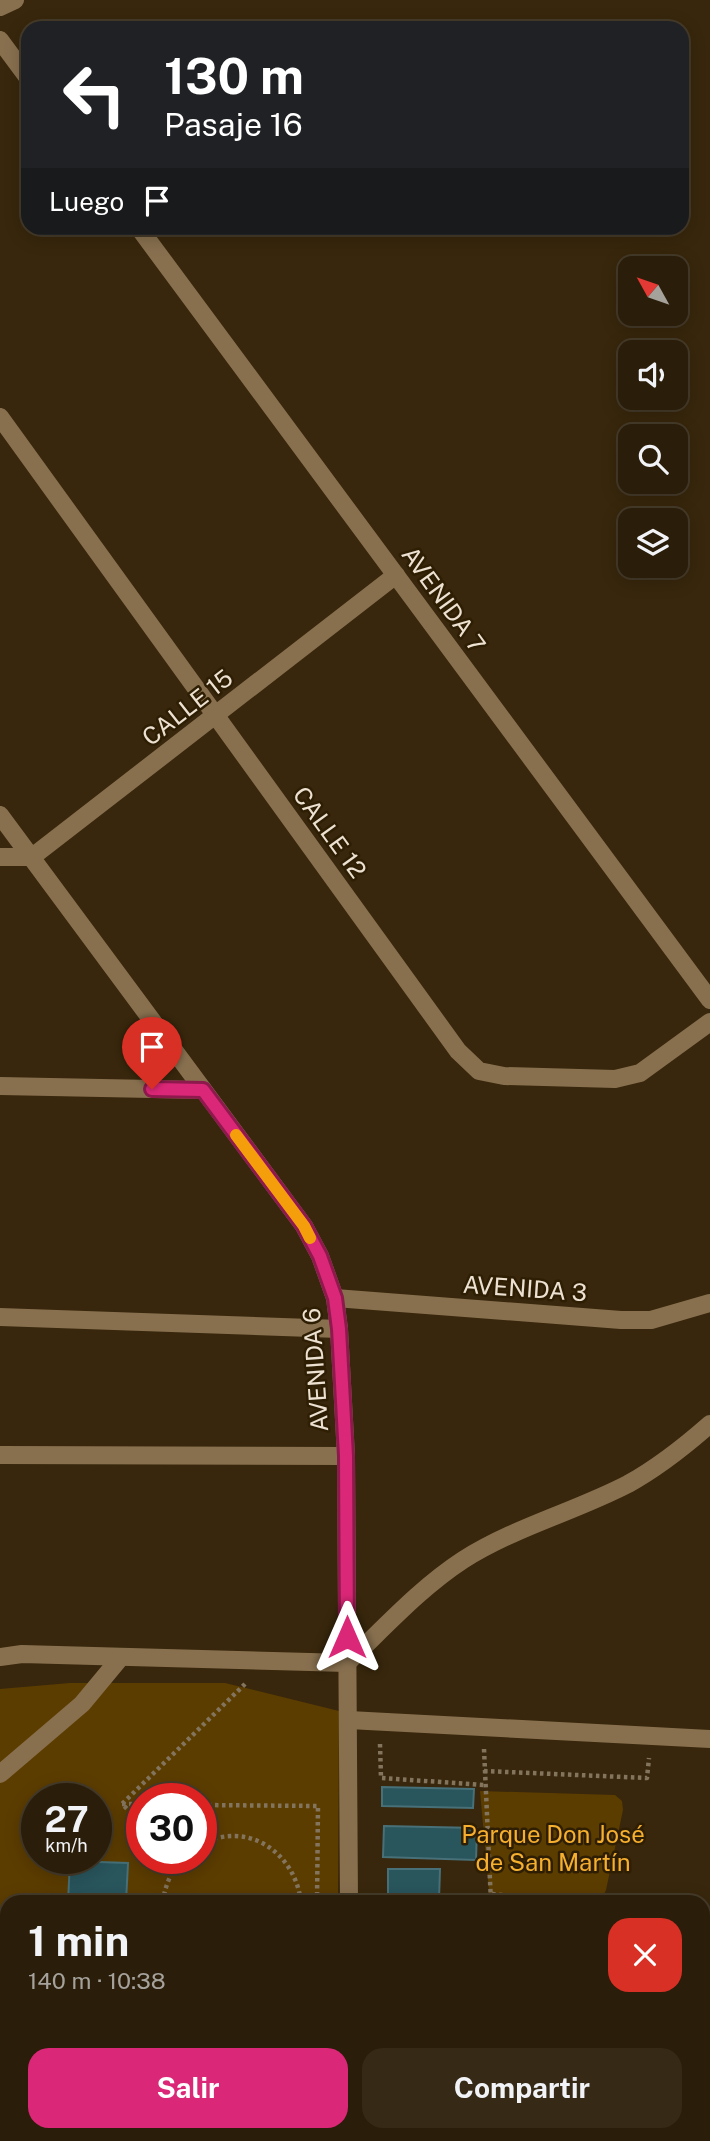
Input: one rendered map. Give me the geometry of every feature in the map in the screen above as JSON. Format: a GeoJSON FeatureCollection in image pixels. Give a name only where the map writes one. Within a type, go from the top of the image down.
{"type":"FeatureCollection","features":[{"type":"Feature","properties":{"kind":"street"},"geometry":{"type":"LineString","coordinates":[[0,7],[15,0]]}},
{"type":"Feature","properties":{"kind":"street"},"geometry":{"type":"LineString","coordinates":[[0,40],[21,68]]}},
{"type":"Feature","properties":{"kind":"street","name":"AVENIDA 7"},"geometry":{"type":"LineString","coordinates":[[144,235],[710,1000]]}},
{"type":"Feature","properties":{"kind":"street","name":"CALLE 12"},"geometry":{"type":"LineString","coordinates":[[0,417],[458,1051],[479,1071],[504,1076],[615,1079],[640,1073],[710,1022]]}},
{"type":"Feature","properties":{"kind":"street","name":"CALLE 15"},"geometry":{"type":"LineString","coordinates":[[32,857],[396,575]]}},
{"type":"Feature","properties":{"kind":"street","name":"AVENIDA 6"},"geometry":{"type":"LineString","coordinates":[[0,815],[304,1226],[320,1256],[335,1298],[346,1456],[349,1895]]}},
{"type":"Feature","properties":{"kind":"street"},"geometry":{"type":"LineString","coordinates":[[0,857],[32,857]]}},
{"type":"Feature","properties":{"kind":"street"},"geometry":{"type":"LineString","coordinates":[[0,1086],[203,1090]]}},
{"type":"Feature","properties":{"kind":"street","name":"AVENIDA 3"},"geometry":{"type":"LineString","coordinates":[[335,1298],[621,1320],[651,1320],[710,1303]]}},
{"type":"Feature","properties":{"kind":"street"},"geometry":{"type":"LineString","coordinates":[[0,1317],[339,1329]]}},
{"type":"Feature","properties":{"kind":"street"},"geometry":{"type":"LineString","coordinates":[[0,1657],[22,1654],[347,1663],[417,1596],[461,1561],[507,1535],[628,1483],[682,1448],[710,1424]]}},
{"type":"Feature","properties":{"kind":"street"},"geometry":{"type":"LineString","coordinates":[[0,1455],[346,1456]]}},
{"type":"Feature","properties":{"kind":"street"},"geometry":{"type":"LineString","coordinates":[[0,1773],[82,1704],[121,1657]]}},
{"type":"Feature","properties":{"kind":"street"},"geometry":{"type":"LineString","coordinates":[[349,1720],[710,1739]]}},
{"type":"Feature","properties":{"kind":"path"},"geometry":{"type":"LineString","coordinates":[[122,1804],[268,1661]]}},
{"type":"Feature","properties":{"kind":"path"},"geometry":{"type":"LineString","coordinates":[[482,1727],[492,1894],[499,1895]]}},
{"type":"Feature","properties":{"kind":"path"},"geometry":{"type":"LineString","coordinates":[[484,1771],[647,1778],[651,1736]]}},
{"type":"Feature","properties":{"kind":"path"},"geometry":{"type":"LineString","coordinates":[[380,1737],[381,1779],[485,1785]]}},
{"type":"Feature","properties":{"kind":"path"},"geometry":{"type":"LineString","coordinates":[[122,1804],[126,1808]]}},
{"type":"Feature","properties":{"kind":"path"},"geometry":{"type":"LineString","coordinates":[[217,1805],[318,1806],[317,1895]]}},
{"type":"Feature","properties":{"kind":"path"},"geometry":{"type":"LineString","coordinates":[[217,1839],[240,1836],[271,1848],[284,1858],[293,1872],[300,1895]]}},
{"type":"Feature","properties":{"kind":"path"},"geometry":{"type":"LineString","coordinates":[[164,1895],[170,1874]]}},
{"type":"Feature","properties":{"kind":"green space"},"geometry":{"type":"Polygon","coordinates":[[[70,1683],[225,1683],[339,1711],[338,1895],[0,1895],[0,1689],[70,1683]]]}},
{"type":"Feature","properties":{"kind":"green space","name":"Parque Don José de San Martín"},"geometry":{"type":"Polygon","coordinates":[[[480,1791],[615,1795],[622,1801],[623,1810],[604,1895],[489,1895],[480,1791]]]}},
{"type":"Feature","properties":{"kind":"building"},"geometry":{"type":"Polygon","coordinates":[[[382,1787],[474,1789],[473,1808],[382,1806],[382,1787]]]}},
{"type":"Feature","properties":{"kind":"building"},"geometry":{"type":"Polygon","coordinates":[[[384,1826],[477,1828],[476,1860],[383,1857],[384,1826]]]}},
{"type":"Feature","properties":{"kind":"building"},"geometry":{"type":"Polygon","coordinates":[[[112,1862],[126,1863],[126,1895],[68,1895],[69,1874],[112,1874],[112,1862]]]}},
{"type":"Feature","properties":{"kind":"building"},"geometry":{"type":"Polygon","coordinates":[[[388,1869],[440,1869],[439,1895],[388,1895],[388,1869]]]}},
{"type":"Feature","properties":{"kind":"slow traffic"},"geometry":{"type":"LineString","coordinates":[[236,1135],[304,1226],[310,1238]]}},
{"type":"Feature","properties":{"kind":"route"},"geometry":{"type":"LineString","coordinates":[[152,1089],[203,1090],[304,1226],[320,1256],[335,1298],[346,1456],[347,1637]]}}]}
